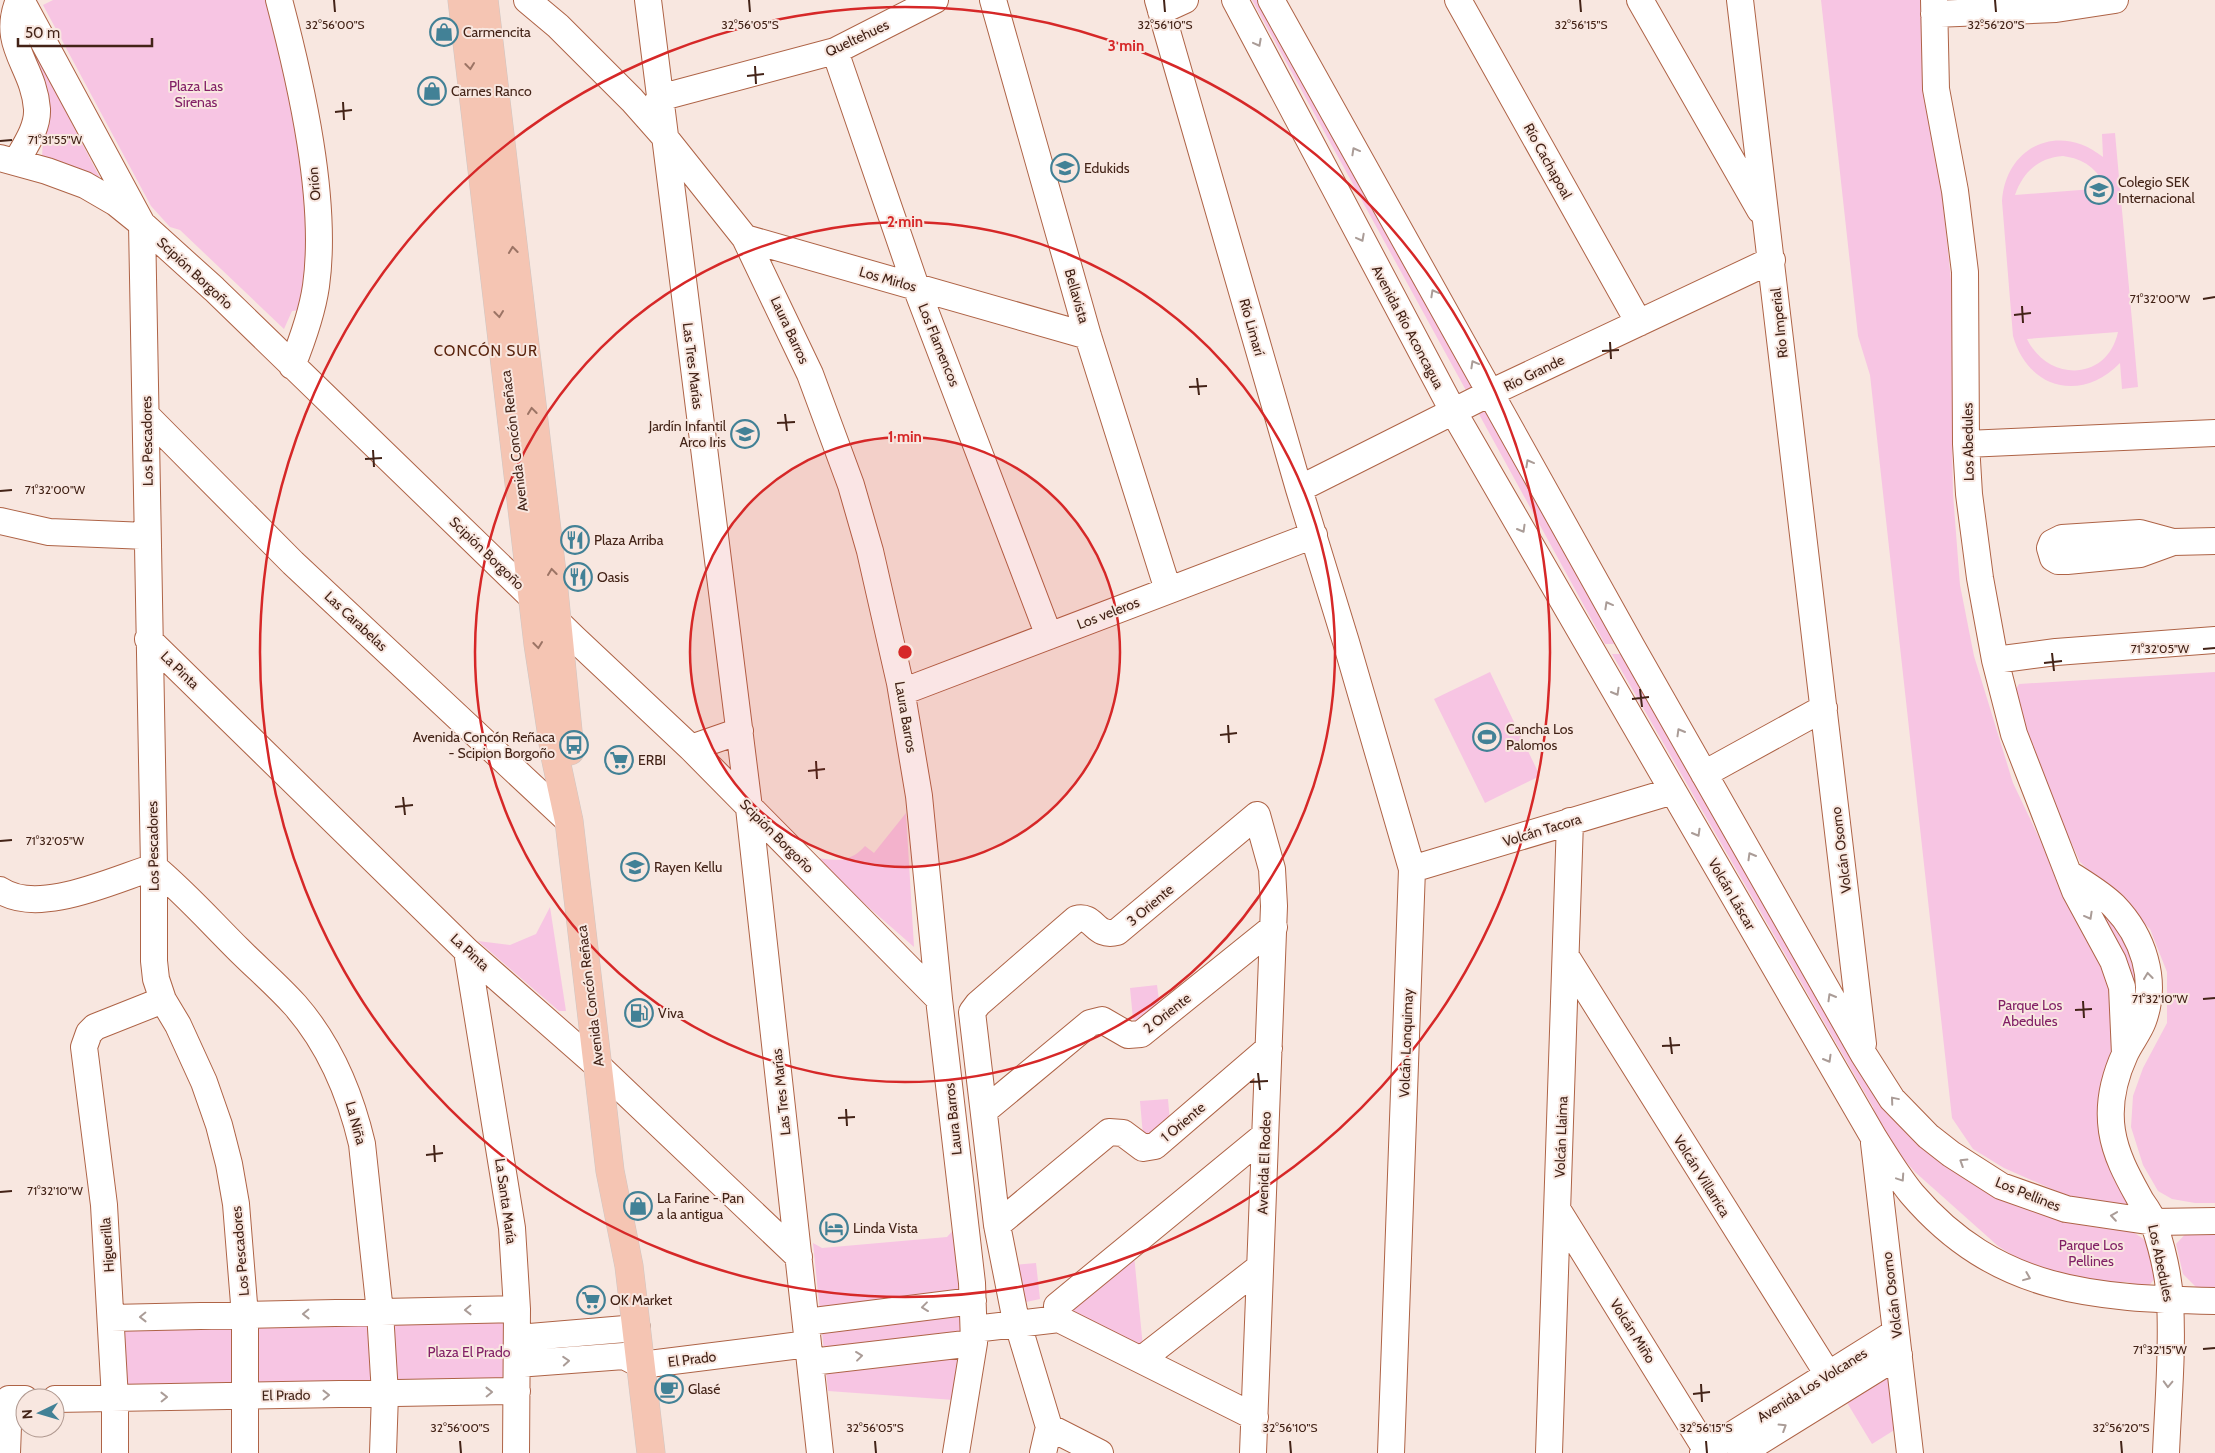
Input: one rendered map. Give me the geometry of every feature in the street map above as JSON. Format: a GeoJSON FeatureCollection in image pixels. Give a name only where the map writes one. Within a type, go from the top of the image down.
{"type":"FeatureCollection","features":[{"type":"Feature","properties":{"kind":"main road","name":"Avenida Concón Reñaca"},"geometry":{"type":"LineString","coordinates":[[462,0],[545,698],[569,821],[610,1171],[629,1266],[629,1329],[633,1361],[651,1453]]}},
{"type":"Feature","properties":{"kind":"main road","name":"Avenida Concón Reñaca"},"geometry":{"type":"LineString","coordinates":[[484,0],[557,621],[570,748],[569,821]]}},
{"type":"Feature","properties":{"kind":"main road","name":"Avenida Concón Reñaca"},"geometry":{"type":"LineString","coordinates":[[633,1361],[635,1453]]}},
{"type":"Feature","properties":{"kind":"street"},"geometry":{"type":"LineString","coordinates":[[4,159],[33,133],[37,110],[33,90],[17,57],[8,32],[12,14],[20,0]]}},
{"type":"Feature","properties":{"kind":"street"},"geometry":{"type":"LineString","coordinates":[[20,0],[142,224]]}},
{"type":"Feature","properties":{"kind":"street","name":"Orión"},"geometry":{"type":"LineString","coordinates":[[279,0],[312,160],[319,232],[316,287],[311,314],[292,366]]}},
{"type":"Feature","properties":{"kind":"street","name":"Laura Barros"},"geometry":{"type":"LineString","coordinates":[[526,0],[558,26],[632,100],[663,135],[745,238],[810,374],[850,485],[870,551],[902,692],[919,796],[974,1322],[956,1453]]}},
{"type":"Feature","properties":{"kind":"street","name":"Las Tres Marías"},"geometry":{"type":"LineString","coordinates":[[648,0],[663,135],[740,731],[820,1453]]}},
{"type":"Feature","properties":{"kind":"street","name":"Queltehues"},"geometry":{"type":"LineString","coordinates":[[659,98],[835,51],[935,0]]}},
{"type":"Feature","properties":{"kind":"street","name":"Bellavista"},"geometry":{"type":"LineString","coordinates":[[993,0],[1088,336],[1168,590]]}},
{"type":"Feature","properties":{"kind":"street","name":"Río Limarí"},"geometry":{"type":"LineString","coordinates":[[1185,0],[1160,6],[1299,489],[1346,642]]}},
{"type":"Feature","properties":{"kind":"street","name":"Avenida Río Aconcagua"},"geometry":{"type":"LineString","coordinates":[[1235,0],[1453,411],[1592,650]]}},
{"type":"Feature","properties":{"kind":"street"},"geometry":{"type":"LineString","coordinates":[[1271,0],[1632,648],[1864,1055]]}},
{"type":"Feature","properties":{"kind":"street","name":"Río Cachapoal"},"geometry":{"type":"LineString","coordinates":[[1458,0],[1639,323]]}},
{"type":"Feature","properties":{"kind":"street"},"geometry":{"type":"LineString","coordinates":[[1640,0],[1766,219]]}},
{"type":"Feature","properties":{"kind":"street","name":"Río Imperial"},"geometry":{"type":"LineString","coordinates":[[1740,0],[1817,646]]}},
{"type":"Feature","properties":{"kind":"street"},"geometry":{"type":"LineString","coordinates":[[1934,7],[2056,9],[2115,0]]}},
{"type":"Feature","properties":{"kind":"street","name":"Los Abedules"},"geometry":{"type":"LineString","coordinates":[[1934,7],[1936,89],[1955,191],[1965,272],[1966,444],[1969,494],[1980,578],[1995,660],[2017,742],[2067,872],[2087,885],[2118,910],[2137,939],[2145,958],[2150,979],[2148,1001],[2143,1021],[2125,1054],[2113,1088],[2111,1108],[2112,1131],[2117,1153],[2128,1177],[2154,1222],[2170,1300],[2166,1453]]}},
{"type":"Feature","properties":{"kind":"street","name":"Los Flamencos"},"geometry":{"type":"LineString","coordinates":[[835,51],[916,287],[1050,636]]}},
{"type":"Feature","properties":{"kind":"street","name":"Scipión Borgoño"},"geometry":{"type":"LineString","coordinates":[[4,159],[85,185],[116,203],[142,224],[214,289],[690,748],[939,999]]}},
{"type":"Feature","properties":{"kind":"street","name":"Los Pescadores"},"geometry":{"type":"LineString","coordinates":[[142,224],[147,416],[148,639],[154,866],[154,961],[156,979],[164,1000],[178,1025],[204,1082],[230,1164],[236,1204],[245,1316],[245,1453]]}},
{"type":"Feature","properties":{"kind":"street","name":"Los Mirlos"},"geometry":{"type":"LineString","coordinates":[[745,238],[1088,336]]}},
{"type":"Feature","properties":{"kind":"street","name":"Río Grande"},"geometry":{"type":"LineString","coordinates":[[1299,489],[1490,393],[1772,260]]}},
{"type":"Feature","properties":{"kind":"street","name":"Las Carabelas"},"geometry":{"type":"LineString","coordinates":[[147,416],[293,562],[569,821]]}},
{"type":"Feature","properties":{"kind":"street"},"geometry":{"type":"LineString","coordinates":[[1966,444],[2039,443],[2215,433]]}},
{"type":"Feature","properties":{"kind":"street"},"geometry":{"type":"LineString","coordinates":[[0,521],[50,532],[147,536]]}},
{"type":"Feature","properties":{"kind":"street","name":"Los veleros"},"geometry":{"type":"LineString","coordinates":[[902,692],[1314,535]]}},
{"type":"Feature","properties":{"kind":"street"},"geometry":{"type":"LineString","coordinates":[[2173,542],[2215,541]]}},
{"type":"Feature","properties":{"kind":"street","name":"La Pinta"},"geometry":{"type":"LineString","coordinates":[[148,639],[467,951],[598,1066],[799,1257]]}},
{"type":"Feature","properties":{"kind":"street"},"geometry":{"type":"LineString","coordinates":[[1995,660],[2056,652],[2215,640]]}},
{"type":"Feature","properties":{"kind":"street","name":"Volcán Lonquimay"},"geometry":{"type":"LineString","coordinates":[[1346,642],[1412,870],[1391,1453]]}},
{"type":"Feature","properties":{"kind":"street","name":"Volcán Osorno"},"geometry":{"type":"LineString","coordinates":[[1817,646],[1864,1055]]}},
{"type":"Feature","properties":{"kind":"street","name":"Volcán Láscar"},"geometry":{"type":"LineString","coordinates":[[1592,650],[1874,1138]]}},
{"type":"Feature","properties":{"kind":"street"},"geometry":{"type":"LineString","coordinates":[[1704,774],[1824,708]]}},
{"type":"Feature","properties":{"kind":"street"},"geometry":{"type":"LineString","coordinates":[[690,748],[740,731]]}},
{"type":"Feature","properties":{"kind":"street","name":"Volcán Tacora"},"geometry":{"type":"LineString","coordinates":[[1412,870],[1673,791]]}},
{"type":"Feature","properties":{"kind":"street","name":"Avenida El Rodeo"},"geometry":{"type":"LineString","coordinates":[[1253,1453],[1274,927],[1272,869],[1258,815]]}},
{"type":"Feature","properties":{"kind":"street","name":"3 Oriente"},"geometry":{"type":"LineString","coordinates":[[984,1111],[972,1012],[978,1004],[1076,918],[1088,920],[1100,932],[1105,934],[1117,932],[1258,815]]}},
{"type":"Feature","properties":{"kind":"street","name":"Volcán Llaima"},"geometry":{"type":"LineString","coordinates":[[1549,1453],[1559,1212],[1570,821]]}},
{"type":"Feature","properties":{"kind":"street"},"geometry":{"type":"LineString","coordinates":[[0,890],[14,897],[28,900],[50,899],[154,866]]}},
{"type":"Feature","properties":{"kind":"street","name":"La Niña"},"geometry":{"type":"LineString","coordinates":[[154,866],[180,889],[296,1007],[313,1029],[338,1072],[356,1120],[362,1144],[380,1312],[385,1394],[383,1453]]}},
{"type":"Feature","properties":{"kind":"street","name":"2 Oriente"},"geometry":{"type":"LineString","coordinates":[[984,1111],[1090,1023],[1102,1020],[1128,1035],[1141,1034],[1274,927]]}},
{"type":"Feature","properties":{"kind":"street","name":"La Santa María"},"geometry":{"type":"LineString","coordinates":[[467,951],[512,1228],[518,1338],[516,1453]]}},
{"type":"Feature","properties":{"kind":"street","name":"Volcán Villarrica"},"geometry":{"type":"LineString","coordinates":[[1567,958],[1833,1384]]}},
{"type":"Feature","properties":{"kind":"street","name":"Higuerilla"},"geometry":{"type":"LineString","coordinates":[[115,1453],[115,1398],[104,1205],[97,1141],[84,1058],[86,1039],[95,1027],[105,1021],[164,1000]]}},
{"type":"Feature","properties":{"kind":"street","name":"1 Oriente"},"geometry":{"type":"LineString","coordinates":[[997,1225],[1109,1132],[1123,1133],[1143,1148],[1155,1146],[1269,1048]]}},
{"type":"Feature","properties":{"kind":"street","name":"Los Pellines"},"geometry":{"type":"LineString","coordinates":[[1864,1055],[1892,1099],[1928,1136],[1951,1154],[2001,1186],[2066,1209],[2154,1222],[2215,1220]]}},
{"type":"Feature","properties":{"kind":"street"},"geometry":{"type":"LineString","coordinates":[[984,1111],[997,1225],[1016,1317],[1049,1427],[1043,1453]]}},
{"type":"Feature","properties":{"kind":"street"},"geometry":{"type":"LineString","coordinates":[[1255,1417],[1142,1359],[1058,1312],[1265,1135]]}},
{"type":"Feature","properties":{"kind":"street"},"geometry":{"type":"LineString","coordinates":[[1874,1138],[1910,1192],[1928,1212],[1947,1230],[1990,1260],[2020,1274],[2058,1287],[2105,1295],[2215,1301]]}},
{"type":"Feature","properties":{"kind":"street","name":"Volcán Osorno"},"geometry":{"type":"LineString","coordinates":[[1874,1138],[1910,1453]]}},
{"type":"Feature","properties":{"kind":"street","name":"Volcán Miño"},"geometry":{"type":"LineString","coordinates":[[1559,1212],[1705,1452]]}},
{"type":"Feature","properties":{"kind":"street"},"geometry":{"type":"LineString","coordinates":[[1142,1359],[1260,1267]]}},
{"type":"Feature","properties":{"kind":"street"},"geometry":{"type":"LineString","coordinates":[[111,1318],[517,1309]]}},
{"type":"Feature","properties":{"kind":"street","name":"El Prado"},"geometry":{"type":"LineString","coordinates":[[517,1364],[633,1361],[808,1343],[1058,1312]]}},
{"type":"Feature","properties":{"kind":"street","name":"El Prado"},"geometry":{"type":"LineString","coordinates":[[808,1343],[974,1322]]}},
{"type":"Feature","properties":{"kind":"street"},"geometry":{"type":"LineString","coordinates":[[518,1338],[629,1329]]}},
{"type":"Feature","properties":{"kind":"street","name":"Avenida Los Volcanes"},"geometry":{"type":"LineString","coordinates":[[1705,1452],[1833,1384],[1897,1344]]}},
{"type":"Feature","properties":{"kind":"street","name":"Avenida Los Volcanes"},"geometry":{"type":"LineString","coordinates":[[1741,1453],[1833,1384]]}},
{"type":"Feature","properties":{"kind":"street","name":"El Prado"},"geometry":{"type":"LineString","coordinates":[[65,1399],[517,1391]]}},
{"type":"Feature","properties":{"kind":"street"},"geometry":{"type":"LineString","coordinates":[[7,1453],[9,1399],[15,1399]]}},
{"type":"Feature","properties":{"kind":"street"},"geometry":{"type":"LineString","coordinates":[[1049,1427],[1100,1453]]}},
{"type":"Feature","properties":{"kind":"green space","name":"Plaza Las Sirenas"},"geometry":{"type":"Polygon","coordinates":[[[53,0],[271,0],[294,104],[310,227],[301,310],[292,311],[284,329],[180,230],[170,227],[151,206],[43,5],[53,0]]]}},
{"type":"Feature","properties":{"kind":"green space"},"geometry":{"type":"Polygon","coordinates":[[[1252,0],[1260,0],[1618,644],[1605,644],[1252,0]]]}},
{"type":"Feature","properties":{"kind":"green space","name":"Parque Los Abedules"},"geometry":{"type":"Polygon","coordinates":[[[1821,0],[1926,0],[1927,105],[1942,195],[1952,289],[1953,494],[1960,585],[1974,656],[2013,783],[2043,846],[2063,877],[2097,941],[2119,1018],[2107,1087],[2142,1214],[2070,1197],[2004,1168],[1973,1149],[1952,1118],[1870,375],[1858,336],[1821,0]]]}},
{"type":"Feature","properties":{"kind":"green space"},"geometry":{"type":"Polygon","coordinates":[[[24,31],[99,176],[100,183],[42,157],[43,138],[24,31]]]}},
{"type":"Feature","properties":{"kind":"green space"},"geometry":{"type":"Polygon","coordinates":[[[2115,133],[2138,387],[2122,389],[2120,363],[2105,375],[2089,383],[2073,386],[2058,384],[2043,378],[2031,368],[2020,354],[2013,336],[2002,201],[2006,182],[2013,166],[2024,153],[2038,145],[2053,141],[2070,141],[2086,147],[2103,157],[2102,134],[2115,133]],[[2063,156],[2054,157],[2039,163],[2022,179],[2015,195],[2106,188],[2098,175],[2089,166],[2077,159],[2063,156]],[[2118,332],[2027,339],[2036,353],[2049,363],[2062,369],[2076,370],[2090,368],[2102,360],[2112,348],[2118,332]]]}},
{"type":"Feature","properties":{"kind":"green space","name":"Parque Los Pellines"},"geometry":{"type":"Polygon","coordinates":[[[1612,654],[1624,654],[1920,1142],[2130,1230],[2145,1240],[2157,1276],[2147,1288],[2127,1282],[2104,1282],[2059,1275],[2017,1258],[1998,1246],[1915,1172],[1882,1135],[1873,1107],[1612,654]]]}},
{"type":"Feature","properties":{"kind":"green space","name":"Cancha Los Palomos"},"geometry":{"type":"Polygon","coordinates":[[[1490,672],[1540,776],[1485,803],[1434,699],[1490,672]]]}},
{"type":"Feature","properties":{"kind":"green space"},"geometry":{"type":"Polygon","coordinates":[[[2215,672],[2215,1203],[2195,1203],[2172,1199],[2158,1191],[2143,1165],[2131,1127],[2133,1096],[2143,1068],[2167,1023],[2167,972],[2150,929],[2080,862],[2049,794],[2023,727],[2014,692],[2019,684],[2215,672]]]}},
{"type":"Feature","properties":{"kind":"green space"},"geometry":{"type":"Polygon","coordinates":[[[906,813],[914,947],[810,856],[840,860],[853,856],[865,846],[874,853],[906,813]]]}},
{"type":"Feature","properties":{"kind":"green space"},"geometry":{"type":"Polygon","coordinates":[[[2083,891],[2120,927],[2138,965],[2140,1005],[2083,891]]]}},
{"type":"Feature","properties":{"kind":"green space"},"geometry":{"type":"Polygon","coordinates":[[[550,907],[566,1011],[559,1011],[478,941],[510,945],[536,934],[550,907]]]}},
{"type":"Feature","properties":{"kind":"green space"},"geometry":{"type":"Polygon","coordinates":[[[1157,985],[1160,1008],[1140,1025],[1133,1019],[1130,988],[1157,985]]]}},
{"type":"Feature","properties":{"kind":"green space"},"geometry":{"type":"Polygon","coordinates":[[[1168,1099],[1170,1122],[1154,1140],[1143,1136],[1140,1101],[1168,1099]]]}},
{"type":"Feature","properties":{"kind":"green space"},"geometry":{"type":"Polygon","coordinates":[[[956,1227],[967,1321],[954,1400],[828,1391],[813,1243],[822,1248],[947,1237],[956,1227]]]}},
{"type":"Feature","properties":{"kind":"green space"},"geometry":{"type":"Polygon","coordinates":[[[2192,1227],[2215,1228],[2215,1290],[2198,1289],[2183,1274],[2176,1244],[2192,1227]]]}},
{"type":"Feature","properties":{"kind":"green space"},"geometry":{"type":"Polygon","coordinates":[[[1134,1255],[1143,1347],[1064,1308],[1134,1255]]]}},
{"type":"Feature","properties":{"kind":"green space"},"geometry":{"type":"Polygon","coordinates":[[[1036,1263],[1040,1299],[1017,1304],[1012,1265],[1036,1263]]]}},
{"type":"Feature","properties":{"kind":"green space","name":"Plaza El Prado"},"geometry":{"type":"Polygon","coordinates":[[[511,1318],[512,1384],[123,1394],[122,1326],[511,1318]]]}},
{"type":"Feature","properties":{"kind":"green space"},"geometry":{"type":"Polygon","coordinates":[[[1890,1373],[1896,1429],[1872,1444],[1846,1401],[1890,1373]]]}},
{"type":"Feature","properties":{"kind":"place","name":"Carmencita"},"geometry":{"type":"Point","coordinates":[444,32]}},
{"type":"Feature","properties":{"kind":"place","name":"Carnes Ranco"},"geometry":{"type":"Point","coordinates":[432,91]}},
{"type":"Feature","properties":{"kind":"place","name":"Edukids"},"geometry":{"type":"Point","coordinates":[1065,168]}},
{"type":"Feature","properties":{"kind":"place","name":"Colegio SEK Internacional"},"geometry":{"type":"Point","coordinates":[2099,190]}},
{"type":"Feature","properties":{"kind":"place","name":"Jardín Infantil Arco Iris"},"geometry":{"type":"Point","coordinates":[745,434]}},
{"type":"Feature","properties":{"kind":"place","name":"Plaza Arriba"},"geometry":{"type":"Point","coordinates":[575,540]}},
{"type":"Feature","properties":{"kind":"place","name":"Oasis"},"geometry":{"type":"Point","coordinates":[578,577]}},
{"type":"Feature","properties":{"kind":"place","name":"Cancha Los Palomos"},"geometry":{"type":"Point","coordinates":[1487,737]}},
{"type":"Feature","properties":{"kind":"place","name":"Avenida Concón Reñaca - Scipion Borgoño"},"geometry":{"type":"Point","coordinates":[574,745]}},
{"type":"Feature","properties":{"kind":"place","name":"ERBI"},"geometry":{"type":"Point","coordinates":[619,760]}},
{"type":"Feature","properties":{"kind":"place","name":"Rayen Kellu"},"geometry":{"type":"Point","coordinates":[635,867]}},
{"type":"Feature","properties":{"kind":"place","name":"Viva"},"geometry":{"type":"Point","coordinates":[639,1013]}},
{"type":"Feature","properties":{"kind":"place","name":"La Farine - Pan a la antigua"},"geometry":{"type":"Point","coordinates":[638,1206]}},
{"type":"Feature","properties":{"kind":"place","name":"Linda Vista"},"geometry":{"type":"Point","coordinates":[834,1228]}},
{"type":"Feature","properties":{"kind":"place","name":"OK Market"},"geometry":{"type":"Point","coordinates":[591,1300]}},
{"type":"Feature","properties":{"kind":"place","name":"Glasé"},"geometry":{"type":"Point","coordinates":[669,1389]}},
{"type":"Feature","properties":{"kind":"district","name":"CONCÓN SUR"},"geometry":{"type":"Point","coordinates":[486,351]}}]}
